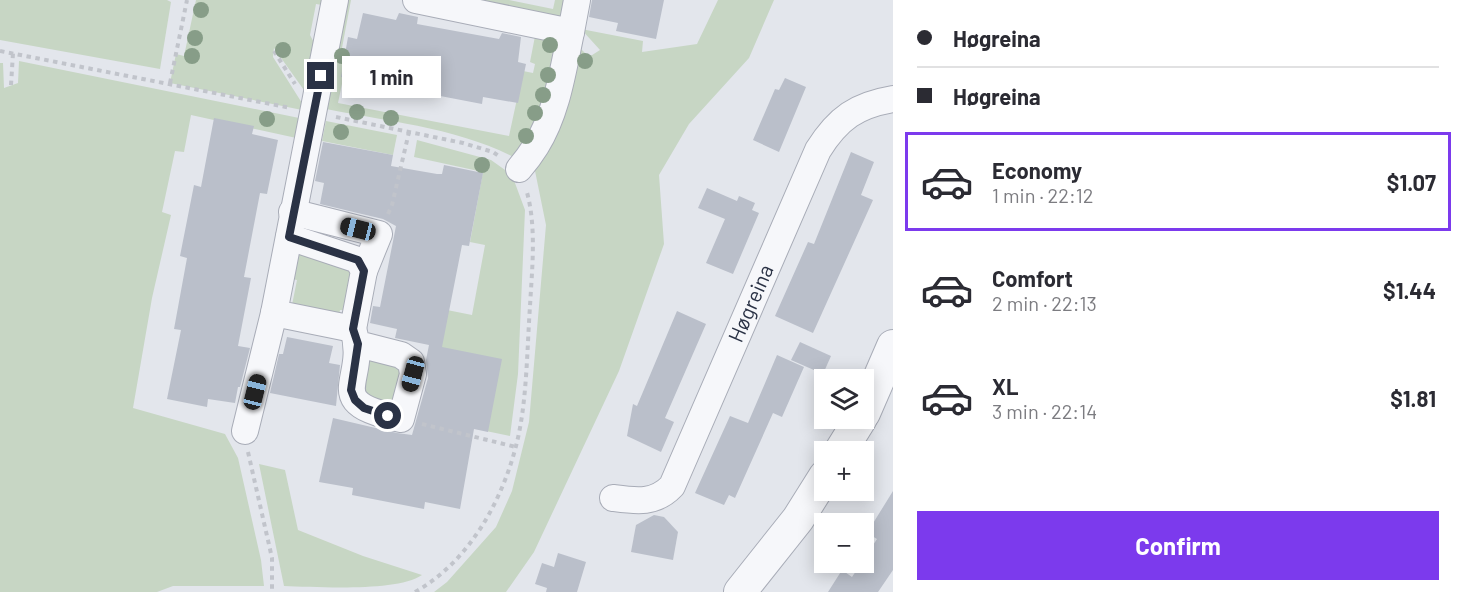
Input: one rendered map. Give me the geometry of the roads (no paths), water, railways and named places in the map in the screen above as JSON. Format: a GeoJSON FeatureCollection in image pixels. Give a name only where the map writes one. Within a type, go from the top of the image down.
{"type":"FeatureCollection","features":[{"type":"Feature","properties":{"kind":"street"},"geometry":{"type":"LineString","coordinates":[[245,431],[274,313],[335,0]]}},
{"type":"Feature","properties":{"kind":"street"},"geometry":{"type":"LineString","coordinates":[[417,0],[570,32]]}},
{"type":"Feature","properties":{"kind":"street"},"geometry":{"type":"LineString","coordinates":[[519,169],[537,145],[551,113],[561,81],[577,0]]}},
{"type":"Feature","properties":{"kind":"street","name":"Høgreina"},"geometry":{"type":"LineString","coordinates":[[614,498],[651,500],[664,495],[672,486],[818,150],[838,122],[851,113],[866,105],[893,99]]}},
{"type":"Feature","properties":{"kind":"street"},"geometry":{"type":"LineString","coordinates":[[274,313],[355,337],[401,355],[411,362],[413,374],[401,419],[364,408],[355,400],[351,390],[355,337],[364,271],[379,234],[290,224]]}},
{"type":"Feature","properties":{"kind":"street"},"geometry":{"type":"LineString","coordinates":[[290,224],[358,260],[364,271]]}},
{"type":"Feature","properties":{"kind":"street"},"geometry":{"type":"LineString","coordinates":[[874,390],[893,346]]}},
{"type":"Feature","properties":{"kind":"street"},"geometry":{"type":"LineString","coordinates":[[740,592],[798,519],[814,494]]}}]}
